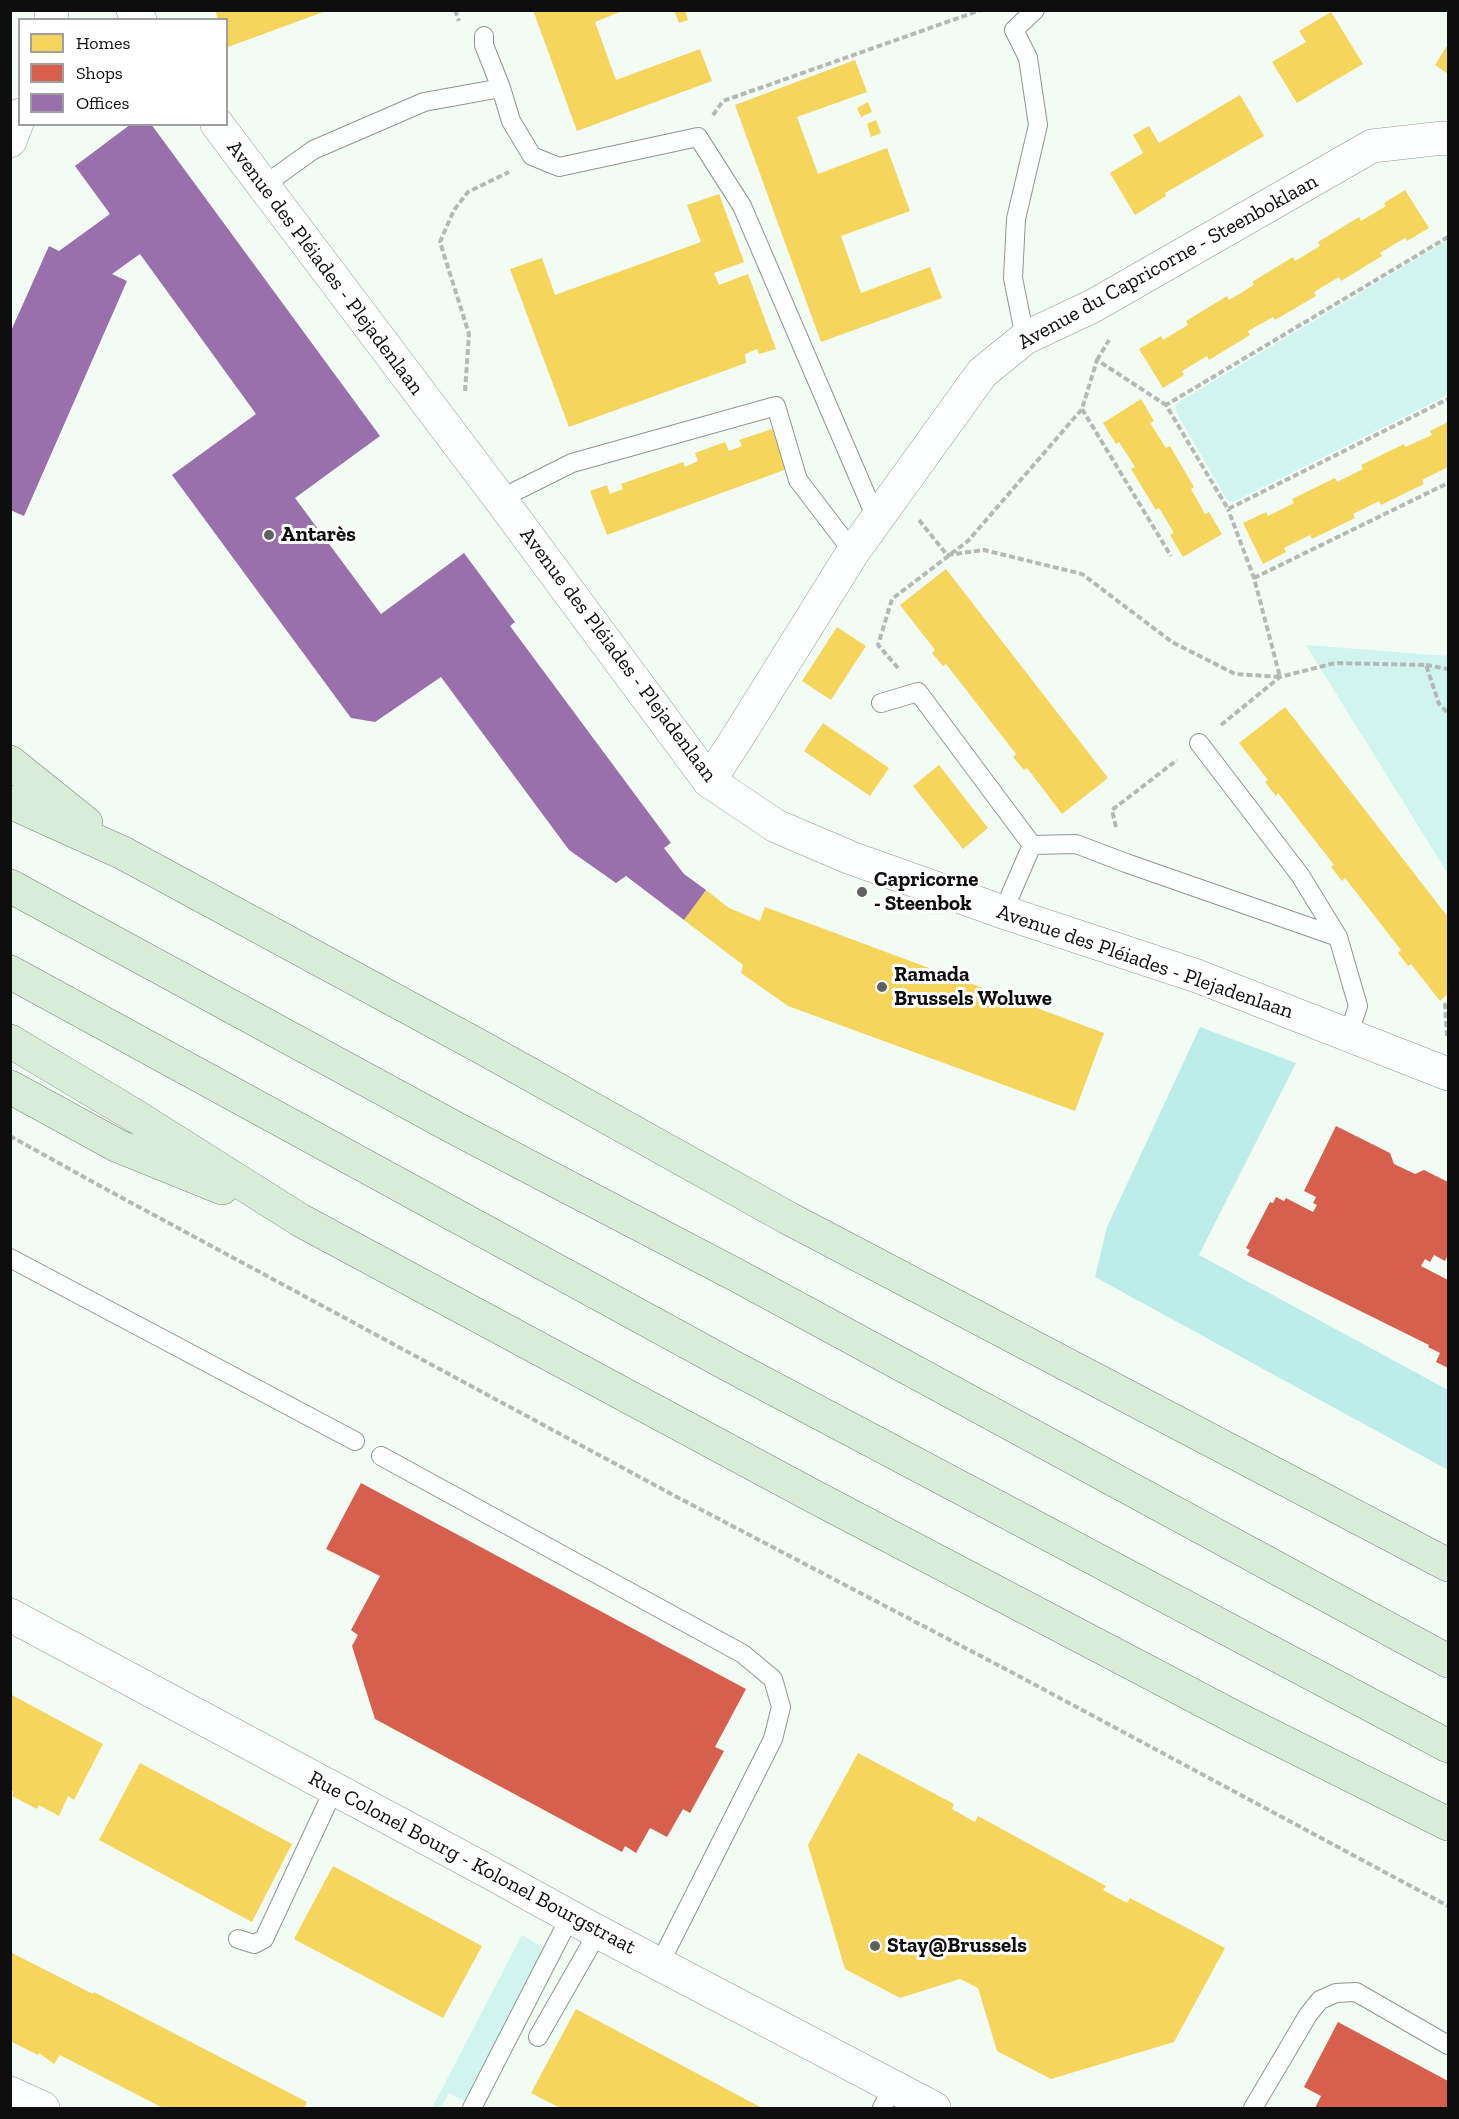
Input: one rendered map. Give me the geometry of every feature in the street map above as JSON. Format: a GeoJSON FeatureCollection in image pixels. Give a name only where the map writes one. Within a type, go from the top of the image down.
{"type":"FeatureCollection","features":[{"type":"Feature","properties":{"kind":"highway"},"geometry":{"type":"LineString","coordinates":[[10,762],[123,853]]}},
{"type":"Feature","properties":{"kind":"highway"},"geometry":{"type":"LineString","coordinates":[[10,802],[123,853],[482,1047],[788,1218],[1449,1565]]}},
{"type":"Feature","properties":{"kind":"highway"},"geometry":{"type":"LineString","coordinates":[[10,886],[455,1128],[738,1276],[1449,1660]]}},
{"type":"Feature","properties":{"kind":"highway"},"geometry":{"type":"LineString","coordinates":[[10,972],[741,1371],[1449,1746]]}},
{"type":"Feature","properties":{"kind":"highway"},"geometry":{"type":"LineString","coordinates":[[10,1041],[137,1117],[300,1220],[832,1506],[1238,1719],[1449,1824]]}},
{"type":"Feature","properties":{"kind":"highway"},"geometry":{"type":"LineString","coordinates":[[10,1087],[118,1146],[300,1220]]}},
{"type":"Feature","properties":{"kind":"street"},"geometry":{"type":"LineString","coordinates":[[10,141],[18,120]]}},
{"type":"Feature","properties":{"kind":"street","name":"Avenue des Pléiades - Plejadenlaan"},"geometry":{"type":"LineString","coordinates":[[218,126],[709,781],[776,826],[851,858],[1003,912],[1197,976],[1449,1074]]}},
{"type":"Feature","properties":{"kind":"street","name":"Avenue du Capricorne - Steenboklaan"},"geometry":{"type":"LineString","coordinates":[[709,781],[853,552],[982,373],[1025,338],[1093,306],[1372,146],[1449,139]]}},
{"type":"Feature","properties":{"kind":"street","name":"Rue Colonel Bourg - Kolonel Bourgstraat"},"geometry":{"type":"LineString","coordinates":[[10,1616],[660,1964],[887,2097],[934,2109]]}},
{"type":"Feature","properties":{"kind":"street"},"geometry":{"type":"LineString","coordinates":[[10,2093],[43,2109]]}},
{"type":"Feature","properties":{"kind":"lane"},"geometry":{"type":"LineString","coordinates":[[1025,338],[1013,278],[1016,219],[1038,125],[1028,58],[1014,30],[1035,10]]}},
{"type":"Feature","properties":{"kind":"lane"},"geometry":{"type":"LineString","coordinates":[[484,36],[484,45],[511,121],[532,156],[559,167],[699,137],[742,206],[876,518]]}},
{"type":"Feature","properties":{"kind":"lane"},"geometry":{"type":"LineString","coordinates":[[263,186],[313,150],[424,102],[501,88]]}},
{"type":"Feature","properties":{"kind":"lane"},"geometry":{"type":"LineString","coordinates":[[500,499],[572,463],[776,406],[798,480],[853,552]]}},
{"type":"Feature","properties":{"kind":"lane"},"geometry":{"type":"LineString","coordinates":[[881,703],[918,692],[1032,845]]}},
{"type":"Feature","properties":{"kind":"lane"},"geometry":{"type":"LineString","coordinates":[[1199,743],[1300,875],[1338,937],[1358,1006],[1348,1036]]}},
{"type":"Feature","properties":{"kind":"lane"},"geometry":{"type":"LineString","coordinates":[[1032,845],[1076,844],[1338,937]]}},
{"type":"Feature","properties":{"kind":"lane"},"geometry":{"type":"LineString","coordinates":[[1003,912],[1032,845]]}},
{"type":"Feature","properties":{"kind":"lane"},"geometry":{"type":"LineString","coordinates":[[10,1258],[355,1441]]}},
{"type":"Feature","properties":{"kind":"lane"},"geometry":{"type":"LineString","coordinates":[[381,1456],[743,1654],[774,1679],[781,1707],[773,1739],[660,1964]]}},
{"type":"Feature","properties":{"kind":"lane"},"geometry":{"type":"LineString","coordinates":[[238,1939],[254,1944],[264,1939],[334,1789]]}},
{"type":"Feature","properties":{"kind":"lane"},"geometry":{"type":"LineString","coordinates":[[472,2109],[570,1917]]}},
{"type":"Feature","properties":{"kind":"lane"},"geometry":{"type":"LineString","coordinates":[[538,2037],[598,1932]]}},
{"type":"Feature","properties":{"kind":"lane"},"geometry":{"type":"LineString","coordinates":[[1253,2109],[1308,2015],[1320,2000],[1336,1993],[1356,1992],[1449,2045]]}},
{"type":"Feature","properties":{"kind":"path"},"geometry":{"type":"LineString","coordinates":[[699,137],[723,101],[981,10]]}},
{"type":"Feature","properties":{"kind":"path"},"geometry":{"type":"LineString","coordinates":[[461,449],[469,334],[440,242],[454,210],[468,192],[507,173],[532,156]]}},
{"type":"Feature","properties":{"kind":"path"},"geometry":{"type":"LineString","coordinates":[[1166,405],[1305,325],[1449,237]]}},
{"type":"Feature","properties":{"kind":"path"},"geometry":{"type":"LineString","coordinates":[[918,692],[878,645],[892,599],[968,541],[1082,409],[1097,360],[1166,405],[1228,509],[1254,578],[1280,677]]}},
{"type":"Feature","properties":{"kind":"path"},"geometry":{"type":"LineString","coordinates":[[1228,509],[1366,438],[1449,399]]}},
{"type":"Feature","properties":{"kind":"path"},"geometry":{"type":"LineString","coordinates":[[1082,409],[1171,556]]}},
{"type":"Feature","properties":{"kind":"path"},"geometry":{"type":"LineString","coordinates":[[1254,578],[1449,483]]}},
{"type":"Feature","properties":{"kind":"path"},"geometry":{"type":"LineString","coordinates":[[913,514],[947,555]]}},
{"type":"Feature","properties":{"kind":"path"},"geometry":{"type":"LineString","coordinates":[[947,555],[984,550],[1082,574],[1172,642],[1235,674],[1280,677],[1335,663],[1426,665],[1449,669]]}},
{"type":"Feature","properties":{"kind":"path"},"geometry":{"type":"LineString","coordinates":[[1426,665],[1439,704],[1449,713]]}},
{"type":"Feature","properties":{"kind":"path"},"geometry":{"type":"LineString","coordinates":[[1126,863],[1112,810],[1280,677]]}},
{"type":"Feature","properties":{"kind":"path"},"geometry":{"type":"LineString","coordinates":[[1447,1042],[1445,1005],[1449,1002]]}},
{"type":"Feature","properties":{"kind":"path"},"geometry":{"type":"LineString","coordinates":[[10,1136],[102,1188],[675,1496],[1013,1672],[1449,1906]]}},
{"type":"Feature","properties":{"kind":"shaded area"},"geometry":{"type":"Polygon","coordinates":[[[1448,240],[1448,395],[1233,502],[1227,500],[1175,410],[1177,403],[1448,240]]]}},
{"type":"Feature","properties":{"kind":"shaded area"},"geometry":{"type":"Polygon","coordinates":[[[1306,645],[1448,656],[1448,874],[1306,645]]]}},
{"type":"Feature","properties":{"kind":"shaded area"},"geometry":{"type":"Polygon","coordinates":[[[1200,1027],[1296,1063],[1199,1255],[1448,1390],[1448,1470],[1095,1277],[1107,1227],[1200,1027]]]}},
{"type":"Feature","properties":{"kind":"shaded area"},"geometry":{"type":"Polygon","coordinates":[[[522,1935],[544,1948],[464,2101],[449,2093],[440,2108],[432,2108],[522,1935]]]}},
{"type":"Feature","properties":{"kind":"building: Homes"},"geometry":{"type":"Polygon","coordinates":[[[215,10],[326,10],[228,47],[228,18],[217,18],[215,10]]]}},
{"type":"Feature","properties":{"kind":"building: Homes"},"geometry":{"type":"Polygon","coordinates":[[[533,10],[625,10],[595,22],[616,80],[700,49],[712,81],[577,131],[533,10]]]}},
{"type":"Feature","properties":{"kind":"building: Homes"},"geometry":{"type":"Polygon","coordinates":[[[674,10],[685,10],[688,20],[679,23],[674,10]]]}},
{"type":"Feature","properties":{"kind":"building: Homes"},"geometry":{"type":"Polygon","coordinates":[[[1331,12],[1363,64],[1297,103],[1272,62],[1306,42],[1299,31],[1331,12]]]}},
{"type":"Feature","properties":{"kind":"building: Homes"},"geometry":{"type":"Polygon","coordinates":[[[1448,44],[1448,74],[1435,65],[1448,44]]]}},
{"type":"Feature","properties":{"kind":"building: Homes"},"geometry":{"type":"Polygon","coordinates":[[[855,60],[867,92],[797,117],[818,174],[887,148],[910,211],[841,236],[861,293],[930,267],[942,298],[821,342],[735,105],[855,60]]]}},
{"type":"Feature","properties":{"kind":"building: Homes"},"geometry":{"type":"Polygon","coordinates":[[[1240,95],[1264,136],[1165,193],[1166,196],[1135,215],[1110,173],[1143,153],[1133,135],[1149,126],[1159,143],[1240,95]]]}},
{"type":"Feature","properties":{"kind":"building: Homes"},"geometry":{"type":"Polygon","coordinates":[[[868,102],[872,112],[861,117],[857,108],[868,102]]]}},
{"type":"Feature","properties":{"kind":"building: Homes"},"geometry":{"type":"Polygon","coordinates":[[[876,120],[881,133],[871,137],[867,124],[876,120]]]}},
{"type":"Feature","properties":{"kind":"building: Homes"},"geometry":{"type":"Polygon","coordinates":[[[1405,190],[1429,228],[1407,241],[1405,238],[1380,253],[1382,256],[1341,281],[1339,277],[1314,292],[1316,296],[1275,320],[1273,317],[1248,331],[1250,335],[1209,360],[1207,356],[1182,371],[1184,375],[1163,388],[1139,349],[1161,336],[1163,340],[1188,325],[1186,321],[1227,296],[1229,300],[1254,285],[1252,282],[1293,257],[1295,261],[1320,246],[1318,242],[1359,217],[1361,221],[1386,206],[1384,203],[1405,190]]]}},
{"type":"Feature","properties":{"kind":"building: Homes"},"geometry":{"type":"Polygon","coordinates":[[[719,194],[744,262],[714,273],[719,285],[748,274],[776,349],[759,354],[757,349],[745,354],[746,363],[569,427],[510,269],[542,258],[555,295],[701,242],[687,205],[719,194]]]}},
{"type":"Feature","properties":{"kind":"building: Homes"},"geometry":{"type":"Polygon","coordinates":[[[1141,399],[1154,421],[1150,423],[1166,448],[1170,446],[1194,487],[1191,489],[1205,514],[1209,512],[1222,534],[1183,557],[1170,535],[1174,533],[1159,508],[1156,510],[1131,469],[1135,467],[1119,442],[1116,444],[1103,423],[1141,399]]]}},
{"type":"Feature","properties":{"kind":"building: Homes"},"geometry":{"type":"Polygon","coordinates":[[[1448,422],[1448,467],[1422,480],[1424,484],[1381,505],[1379,501],[1353,514],[1355,518],[1312,539],[1310,535],[1284,548],[1286,552],[1263,564],[1243,523],[1266,512],[1268,516],[1294,503],[1292,499],[1335,478],[1337,482],[1363,469],[1361,465],[1404,444],[1405,447],[1432,435],[1430,431],[1448,422]]]}},
{"type":"Feature","properties":{"kind":"building: Homes"},"geometry":{"type":"Polygon","coordinates":[[[772,429],[787,469],[607,535],[590,491],[607,485],[610,494],[623,489],[621,484],[683,462],[685,467],[698,461],[695,453],[725,442],[729,451],[742,446],[739,440],[772,429]]]}},
{"type":"Feature","properties":{"kind":"building: Homes"},"geometry":{"type":"Polygon","coordinates":[[[946,569],[1108,778],[1062,814],[1027,768],[1024,770],[1013,757],[1016,754],[946,664],[943,666],[932,653],[935,650],[900,605],[946,569]]]}},
{"type":"Feature","properties":{"kind":"building: Homes"},"geometry":{"type":"Polygon","coordinates":[[[837,627],[866,646],[831,700],[802,681],[837,627]]]}},
{"type":"Feature","properties":{"kind":"building: Homes"},"geometry":{"type":"Polygon","coordinates":[[[1285,707],[1448,917],[1448,994],[1440,1001],[1411,964],[1408,966],[1398,953],[1401,950],[1345,878],[1342,881],[1331,867],[1334,865],[1278,793],[1276,796],[1265,782],[1268,780],[1239,743],[1285,707]]]}},
{"type":"Feature","properties":{"kind":"building: Homes"},"geometry":{"type":"Polygon","coordinates":[[[823,723],[889,768],[870,796],[804,751],[823,723]]]}},
{"type":"Feature","properties":{"kind":"building: Homes"},"geometry":{"type":"Polygon","coordinates":[[[939,765],[988,828],[963,849],[913,786],[939,765]]]}},
{"type":"Feature","properties":{"kind":"building: Homes"},"geometry":{"type":"Polygon","coordinates":[[[706,890],[729,908],[760,921],[765,907],[1104,1033],[1075,1111],[788,1006],[741,973],[743,965],[684,920],[706,890]]]}},
{"type":"Feature","properties":{"kind":"building: Homes"},"geometry":{"type":"Polygon","coordinates":[[[10,1694],[103,1744],[74,1800],[68,1796],[59,1816],[39,1805],[37,1809],[12,1796],[14,1792],[10,1790],[10,1694]]]}},
{"type":"Feature","properties":{"kind":"building: Homes"},"geometry":{"type":"Polygon","coordinates":[[[858,1753],[954,1804],[952,1809],[975,1822],[978,1816],[1106,1886],[1103,1890],[1127,1903],[1130,1898],[1225,1948],[1174,2042],[1051,2079],[997,2051],[978,1988],[960,1979],[900,1998],[845,1969],[808,1845],[858,1753]]]}},
{"type":"Feature","properties":{"kind":"building: Homes"},"geometry":{"type":"Polygon","coordinates":[[[140,1763],[292,1844],[252,1922],[99,1840],[140,1763]]]}},
{"type":"Feature","properties":{"kind":"building: Homes"},"geometry":{"type":"Polygon","coordinates":[[[333,1866],[482,1946],[443,2018],[294,1939],[333,1866]]]}},
{"type":"Feature","properties":{"kind":"building: Homes"},"geometry":{"type":"Polygon","coordinates":[[[10,1952],[93,1994],[94,1992],[307,2102],[304,2108],[163,2108],[60,2055],[54,2064],[39,2053],[38,2055],[10,2041],[10,1952]]]}},
{"type":"Feature","properties":{"kind":"building: Homes"},"geometry":{"type":"Polygon","coordinates":[[[576,2009],[762,2108],[560,2108],[531,2093],[576,2009]]]}},
{"type":"Feature","properties":{"kind":"building: Shops"},"geometry":{"type":"Polygon","coordinates":[[[1336,1126],[1390,1153],[1394,1164],[1415,1174],[1424,1170],[1448,1182],[1448,1255],[1445,1261],[1434,1255],[1430,1262],[1425,1259],[1421,1266],[1448,1280],[1448,1368],[1436,1362],[1440,1353],[1428,1347],[1429,1345],[1247,1255],[1250,1250],[1246,1248],[1270,1202],[1273,1203],[1276,1197],[1284,1201],[1286,1198],[1313,1212],[1317,1205],[1313,1203],[1316,1197],[1304,1191],[1336,1126]]]}},
{"type":"Feature","properties":{"kind":"building: Shops"},"geometry":{"type":"Polygon","coordinates":[[[361,1483],[746,1689],[715,1747],[724,1751],[690,1813],[683,1809],[667,1837],[650,1828],[636,1853],[625,1846],[622,1852],[375,1719],[352,1646],[358,1635],[351,1630],[380,1576],[326,1549],[361,1483]]]}},
{"type":"Feature","properties":{"kind":"building: Shops"},"geometry":{"type":"Polygon","coordinates":[[[1338,2022],[1448,2081],[1448,2108],[1315,2108],[1321,2096],[1304,2087],[1338,2022]]]}},
{"type":"Feature","properties":{"kind":"building: Offices","name":"Antarès"},"geometry":{"type":"Polygon","coordinates":[[[128,126],[152,126],[380,436],[295,498],[381,614],[464,553],[515,622],[510,626],[671,843],[664,848],[684,874],[706,890],[684,920],[626,876],[616,883],[569,850],[441,677],[375,722],[351,718],[172,475],[256,414],[140,254],[112,274],[127,281],[24,516],[10,510],[10,333],[49,246],[59,251],[110,214],[75,166],[128,126]]]}},
{"type":"Feature","properties":{"kind":"place","name":"Antarès"},"geometry":{"type":"Point","coordinates":[269,535]}},
{"type":"Feature","properties":{"kind":"place","name":"Capricorne - Steenbok"},"geometry":{"type":"Point","coordinates":[862,892]}},
{"type":"Feature","properties":{"kind":"place","name":"Ramada Brussels Woluwe"},"geometry":{"type":"Point","coordinates":[882,987]}},
{"type":"Feature","properties":{"kind":"place","name":"Stay@Brussels"},"geometry":{"type":"Point","coordinates":[875,1946]}}]}
